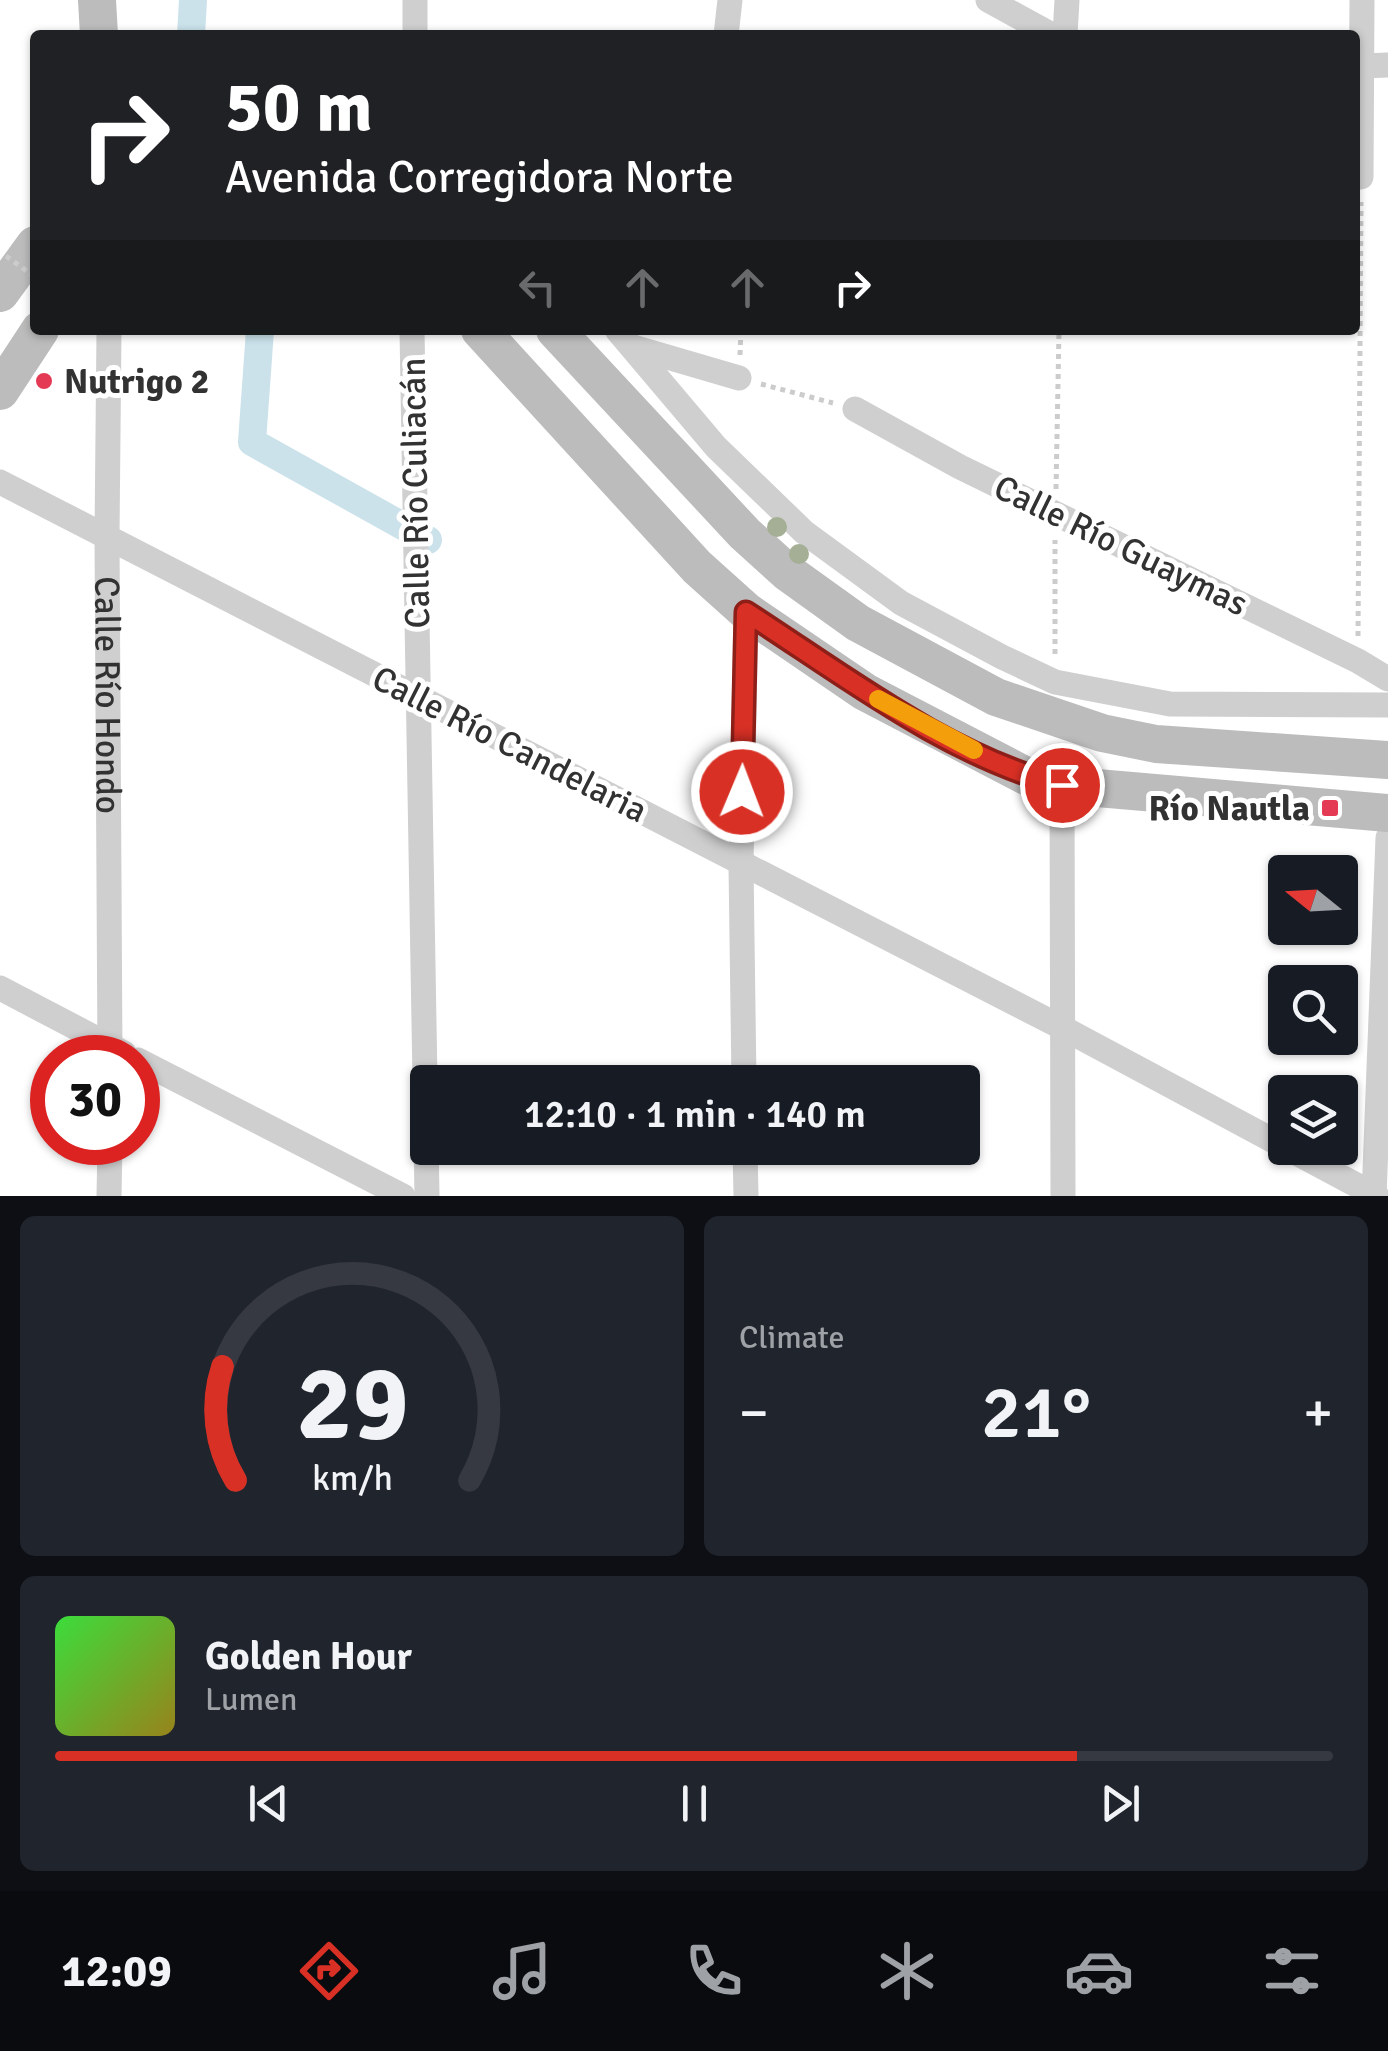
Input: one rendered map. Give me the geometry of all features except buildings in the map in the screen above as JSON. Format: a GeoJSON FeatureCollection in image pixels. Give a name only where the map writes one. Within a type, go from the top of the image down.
{"type":"FeatureCollection","features":[{"type":"Feature","properties":{"kind":"main road"},"geometry":{"type":"LineString","coordinates":[[0,391],[37,335]]}},
{"type":"Feature","properties":{"kind":"main road"},"geometry":{"type":"LineString","coordinates":[[485,335],[697,568],[746,612],[865,692],[1028,777],[1062,785],[1388,812]]}},
{"type":"Feature","properties":{"kind":"main road"},"geometry":{"type":"LineString","coordinates":[[559,335],[758,546],[816,596],[996,696],[1102,733],[1156,744],[1388,760]]}},
{"type":"Feature","properties":{"kind":"street"},"geometry":{"type":"LineString","coordinates":[[415,0],[415,30]]}},
{"type":"Feature","properties":{"kind":"street"},"geometry":{"type":"LineString","coordinates":[[727,30],[730,0]]}},
{"type":"Feature","properties":{"kind":"street"},"geometry":{"type":"LineString","coordinates":[[988,0],[1043,30]]}},
{"type":"Feature","properties":{"kind":"street"},"geometry":{"type":"LineString","coordinates":[[1065,30],[1067,0]]}},
{"type":"Feature","properties":{"kind":"street"},"geometry":{"type":"LineString","coordinates":[[1360,163],[1375,66],[1362,0]]}},
{"type":"Feature","properties":{"kind":"street","name":"Calle Río Hondo"},"geometry":{"type":"LineString","coordinates":[[109,335],[107,536],[122,1035]]}},
{"type":"Feature","properties":{"kind":"street","name":"Calle Río Culiacán"},"geometry":{"type":"LineString","coordinates":[[412,335],[428,1196]]}},
{"type":"Feature","properties":{"kind":"street"},"geometry":{"type":"LineString","coordinates":[[625,338],[739,378]]}},
{"type":"Feature","properties":{"kind":"street"},"geometry":{"type":"LineString","coordinates":[[625,338],[716,447],[804,532],[901,603],[1002,658],[1055,682],[1170,704],[1388,705]]}},
{"type":"Feature","properties":{"kind":"street","name":"Calle Río Guaymas"},"geometry":{"type":"LineString","coordinates":[[855,409],[960,467],[1388,679]]}},
{"type":"Feature","properties":{"kind":"street","name":"Calle Río Candelaria"},"geometry":{"type":"LineString","coordinates":[[0,482],[1061,1026],[1268,1137]]}},
{"type":"Feature","properties":{"kind":"street"},"geometry":{"type":"LineString","coordinates":[[758,546],[804,532]]}},
{"type":"Feature","properties":{"kind":"street"},"geometry":{"type":"LineString","coordinates":[[899,645],[901,603]]}},
{"type":"Feature","properties":{"kind":"street"},"geometry":{"type":"LineString","coordinates":[[744,1065],[741,865],[746,612]]}},
{"type":"Feature","properties":{"kind":"street"},"geometry":{"type":"LineString","coordinates":[[1062,785],[1063,1196]]}},
{"type":"Feature","properties":{"kind":"street"},"geometry":{"type":"LineString","coordinates":[[1375,1196],[1388,838]]}},
{"type":"Feature","properties":{"kind":"street"},"geometry":{"type":"LineString","coordinates":[[0,988],[86,1035]]}},
{"type":"Feature","properties":{"kind":"street"},"geometry":{"type":"LineString","coordinates":[[160,1074],[403,1196]]}},
{"type":"Feature","properties":{"kind":"street"},"geometry":{"type":"LineString","coordinates":[[109,1196],[110,1165]]}},
{"type":"Feature","properties":{"kind":"street"},"geometry":{"type":"LineString","coordinates":[[745,1165],[746,1196]]}},
{"type":"Feature","properties":{"kind":"street","name":"Calle Río Candelaria"},"geometry":{"type":"LineString","coordinates":[[1319,1165],[1375,1196]]}},
{"type":"Feature","properties":{"kind":"path"},"geometry":{"type":"LineString","coordinates":[[1358,335],[1358,661]]}},
{"type":"Feature","properties":{"kind":"path"},"geometry":{"type":"LineString","coordinates":[[739,378],[855,409]]}},
{"type":"Feature","properties":{"kind":"waterway"},"geometry":{"type":"LineString","coordinates":[[191,30],[193,0]]}},
{"type":"Feature","properties":{"kind":"waterway"},"geometry":{"type":"LineString","coordinates":[[260,335],[252,442],[428,540]]}},
{"type":"Feature","properties":{"kind":"slow traffic"},"geometry":{"type":"LineString","coordinates":[[878,699],[974,750]]}},
{"type":"Feature","properties":{"kind":"place","name":"Nutrigo 2"},"geometry":{"type":"Point","coordinates":[44,381]}},
{"type":"Feature","properties":{"kind":"place","name":"Río Nautla"},"geometry":{"type":"Point","coordinates":[1330,808]}},
{"type":"Feature","properties":{"kind":"route"},"geometry":{"type":"LineString","coordinates":[[742,792],[746,612],[865,692],[1028,777],[1062,785]]}}]}
